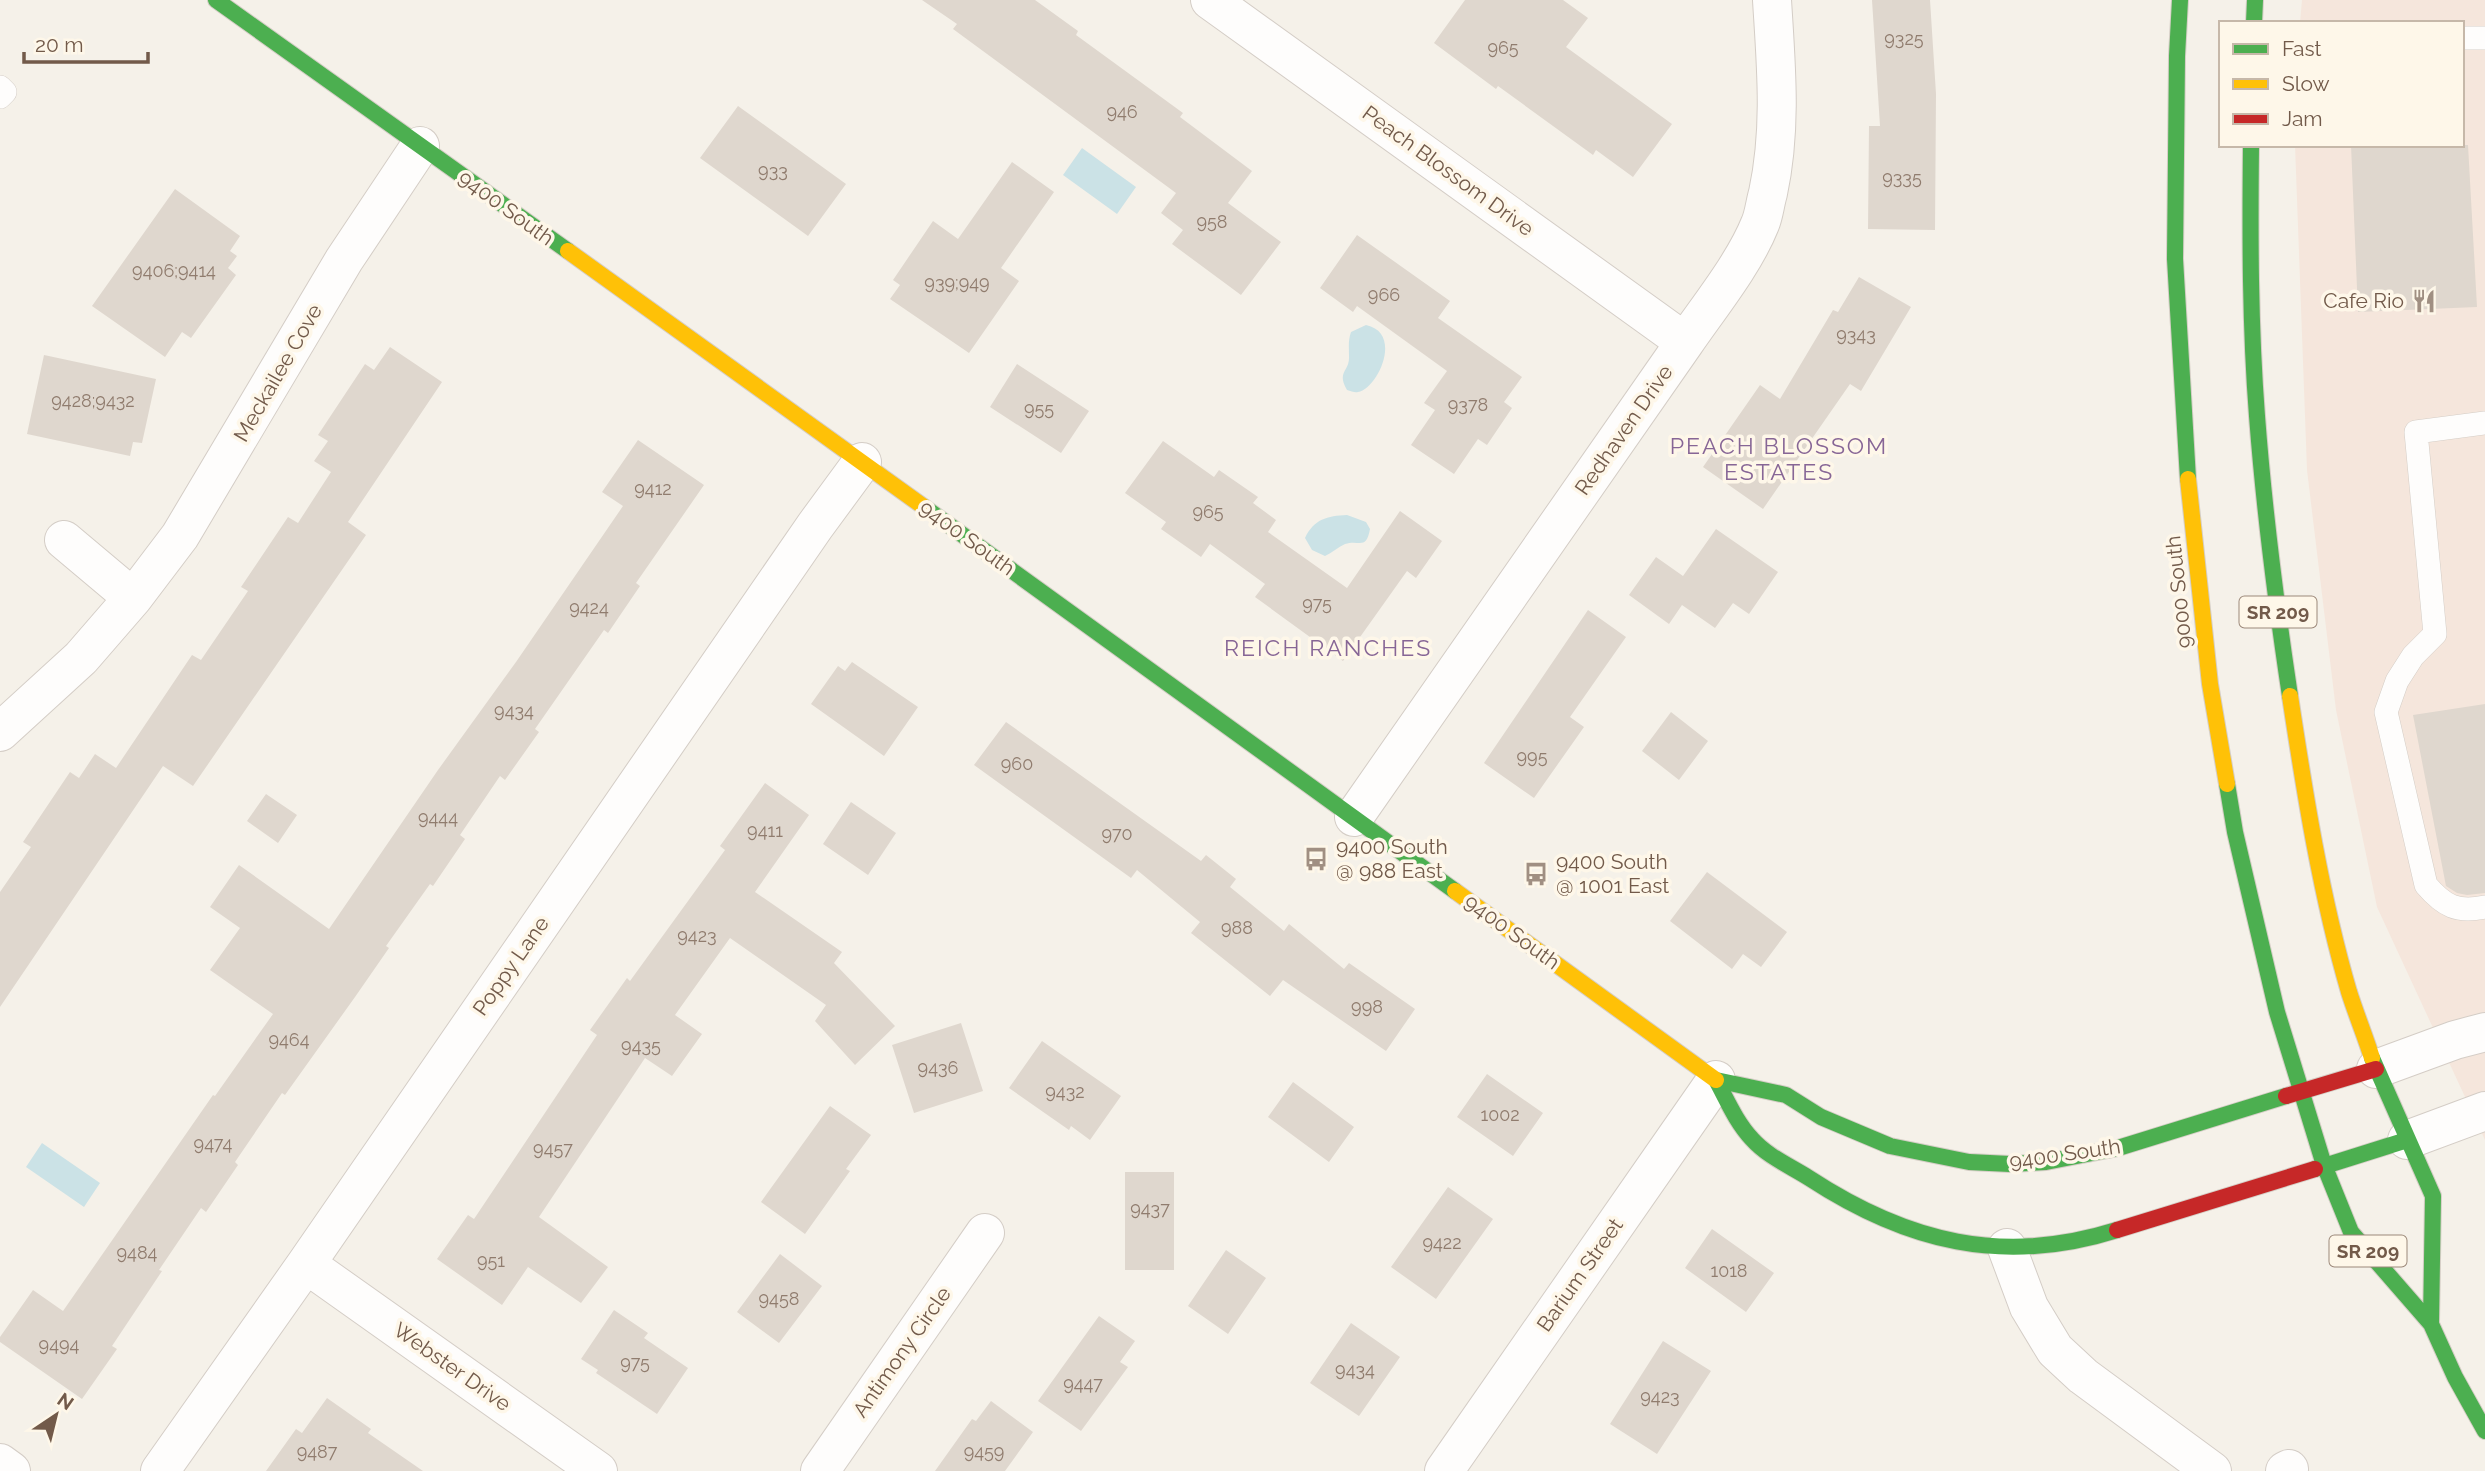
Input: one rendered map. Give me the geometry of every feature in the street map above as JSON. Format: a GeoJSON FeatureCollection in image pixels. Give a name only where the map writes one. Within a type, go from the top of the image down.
{"type":"FeatureCollection","features":[{"type":"Feature","properties":{"kind":"main road","name":"9400 South"},"geometry":{"type":"LineString","coordinates":[[216,0],[862,461],[1716,1080],[1752,1140],[1851,1204],[1890,1223],[1966,1245],[2007,1248],[2067,1242],[2112,1232],[2407,1140]]}},
{"type":"Feature","properties":{"kind":"main road","name":"9000 South"},"geometry":{"type":"LineString","coordinates":[[2180,0],[2175,259],[2185,445],[2210,684],[2235,832],[2269,984],[2324,1165]]}},
{"type":"Feature","properties":{"kind":"main road"},"geometry":{"type":"LineString","coordinates":[[2254,21],[2255,0]]}},
{"type":"Feature","properties":{"kind":"main road","name":"SR 209"},"geometry":{"type":"LineString","coordinates":[[2251,147],[2250,238],[2257,415],[2278,617],[2299,757],[2326,897],[2350,992],[2376,1069],[2433,1196],[2431,1324]]}},
{"type":"Feature","properties":{"kind":"main road","name":"9400 South"},"geometry":{"type":"LineString","coordinates":[[1716,1080],[1786,1095],[1821,1117],[1890,1146],[1969,1162],[2010,1164],[2119,1149],[2376,1069]]}},
{"type":"Feature","properties":{"kind":"main road","name":"SR 209"},"geometry":{"type":"LineString","coordinates":[[2324,1165],[2351,1232],[2431,1324],[2455,1377],[2485,1431]]}},
{"type":"Feature","properties":{"kind":"street","name":"Peach Blossom Drive"},"geometry":{"type":"LineString","coordinates":[[1210,0],[1685,342]]}},
{"type":"Feature","properties":{"kind":"street","name":"Redhaven Drive"},"geometry":{"type":"LineString","coordinates":[[1354,817],[1685,342],[1736,267],[1761,224],[1771,178],[1779,98],[1772,0]]}},
{"type":"Feature","properties":{"kind":"street","name":"Meckailee Cove"},"geometry":{"type":"LineString","coordinates":[[0,732],[81,658],[133,598],[180,536],[344,260],[420,146]]}},
{"type":"Feature","properties":{"kind":"street","name":"Poppy Lane"},"geometry":{"type":"LineString","coordinates":[[160,1471],[862,461]]}},
{"type":"Feature","properties":{"kind":"street"},"geometry":{"type":"LineString","coordinates":[[64,540],[133,598]]}},
{"type":"Feature","properties":{"kind":"street"},"geometry":{"type":"LineString","coordinates":[[2376,1069],[2485,1032]]}},
{"type":"Feature","properties":{"kind":"street","name":"Barium Street"},"geometry":{"type":"LineString","coordinates":[[1444,1471],[1716,1080]]}},
{"type":"Feature","properties":{"kind":"street"},"geometry":{"type":"LineString","coordinates":[[2407,1140],[2485,1111]]}},
{"type":"Feature","properties":{"kind":"street","name":"Antimony Circle"},"geometry":{"type":"LineString","coordinates":[[820,1471],[985,1233]]}},
{"type":"Feature","properties":{"kind":"street"},"geometry":{"type":"LineString","coordinates":[[2007,1248],[2029,1307],[2055,1350],[2083,1376],[2212,1471]]}},
{"type":"Feature","properties":{"kind":"street","name":"Webster Drive"},"geometry":{"type":"LineString","coordinates":[[306,1264],[597,1471]]}},
{"type":"Feature","properties":{"kind":"street"},"geometry":{"type":"LineString","coordinates":[[0,1463],[11,1471]]}},
{"type":"Feature","properties":{"kind":"lane"},"geometry":{"type":"LineString","coordinates":[[2464,38],[2485,37]]}},
{"type":"Feature","properties":{"kind":"lane"},"geometry":{"type":"LineString","coordinates":[[0,87],[5,92],[0,97]]}},
{"type":"Feature","properties":{"kind":"lane"},"geometry":{"type":"LineString","coordinates":[[2485,423],[2416,432],[2435,634],[2413,656],[2397,681],[2386,712],[2426,885],[2439,900],[2465,911],[2485,907]]}},
{"type":"Feature","properties":{"kind":"shaded area"},"geometry":{"type":"Polygon","coordinates":[[[2302,0],[2485,0],[2485,1140],[2377,907],[2336,710],[2307,470],[2295,147],[2464,147],[2464,21],[2300,21],[2302,0]]]}},
{"type":"Feature","properties":{"kind":"water"},"geometry":{"type":"Polygon","coordinates":[[[1082,148],[1136,187],[1117,214],[1063,175],[1082,148]]]}},
{"type":"Feature","properties":{"kind":"water"},"geometry":{"type":"Polygon","coordinates":[[[1366,325],[1377,330],[1383,339],[1383,361],[1373,382],[1365,389],[1354,392],[1347,390],[1343,379],[1349,361],[1349,338],[1351,332],[1366,325]]]}},
{"type":"Feature","properties":{"kind":"water"},"geometry":{"type":"Polygon","coordinates":[[[1347,515],[1366,522],[1370,529],[1364,542],[1345,544],[1325,556],[1312,550],[1305,538],[1317,523],[1333,516],[1347,515]]]}},
{"type":"Feature","properties":{"kind":"water"},"geometry":{"type":"Polygon","coordinates":[[[42,1143],[100,1183],[84,1207],[26,1167],[42,1143]]]}},
{"type":"Feature","properties":{"kind":"building"},"geometry":{"type":"Polygon","coordinates":[[[922,0],[1035,0],[1078,31],[1076,35],[1183,113],[1180,117],[1252,171],[1228,203],[1281,242],[1241,295],[1172,244],[1183,230],[1161,213],[1176,193],[953,29],[957,24],[922,0]]]}},
{"type":"Feature","properties":{"kind":"building"},"geometry":{"type":"Polygon","coordinates":[[[1465,0],[1563,0],[1588,18],[1566,47],[1672,124],[1633,177],[1596,150],[1593,155],[1434,43],[1465,0]]]}},
{"type":"Feature","properties":{"kind":"building"},"geometry":{"type":"Polygon","coordinates":[[[1872,0],[1930,0],[1936,94],[1935,230],[1868,229],[1869,126],[1880,126],[1872,0]]]}},
{"type":"Feature","properties":{"kind":"building"},"geometry":{"type":"Polygon","coordinates":[[[738,106],[846,184],[808,236],[700,158],[738,106]]]}},
{"type":"Feature","properties":{"kind":"building"},"geometry":{"type":"Polygon","coordinates":[[[2468,145],[2477,307],[2358,312],[2351,147],[2468,145]]]}},
{"type":"Feature","properties":{"kind":"building"},"geometry":{"type":"Polygon","coordinates":[[[1012,162],[1054,192],[1001,268],[1019,281],[969,353],[890,299],[900,285],[893,280],[933,221],[958,239],[1012,162]]]}},
{"type":"Feature","properties":{"kind":"building"},"geometry":{"type":"Polygon","coordinates":[[[175,189],[240,236],[230,251],[237,256],[228,268],[236,275],[191,338],[182,332],[165,357],[92,306],[175,189]]]}},
{"type":"Feature","properties":{"kind":"building"},"geometry":{"type":"Polygon","coordinates":[[[1357,235],[1450,301],[1438,318],[1522,377],[1504,402],[1512,408],[1487,445],[1478,439],[1454,474],[1411,445],[1435,410],[1424,403],[1447,371],[1357,306],[1353,312],[1320,288],[1357,235]]]}},
{"type":"Feature","properties":{"kind":"building"},"geometry":{"type":"Polygon","coordinates":[[[1859,277],[1911,307],[1861,391],[1850,384],[1763,509],[1703,467],[1760,385],[1780,399],[1833,310],[1838,312],[1859,277]]]}},
{"type":"Feature","properties":{"kind":"building"},"geometry":{"type":"Polygon","coordinates":[[[390,347],[442,382],[348,522],[366,535],[193,786],[163,766],[0,1007],[0,892],[31,847],[23,842],[70,772],[79,778],[95,754],[116,768],[192,655],[201,660],[248,591],[241,587],[288,517],[298,523],[331,472],[314,461],[328,441],[318,435],[365,364],[374,370],[390,347]]]}},
{"type":"Feature","properties":{"kind":"building"},"geometry":{"type":"Polygon","coordinates":[[[44,355],[156,379],[142,443],[133,442],[130,456],[27,434],[44,355]]]}},
{"type":"Feature","properties":{"kind":"building"},"geometry":{"type":"Polygon","coordinates":[[[1017,364],[1089,411],[1061,453],[990,407],[1017,364]]]}},
{"type":"Feature","properties":{"kind":"building"},"geometry":{"type":"Polygon","coordinates":[[[638,440],[704,485],[636,583],[640,586],[608,633],[604,630],[535,729],[539,732],[505,780],[500,776],[460,835],[465,839],[433,886],[430,884],[386,946],[389,948],[285,1095],[282,1093],[235,1162],[238,1165],[206,1212],[201,1208],[112,1346],[117,1349],[82,1399],[0,1342],[0,1337],[33,1290],[63,1311],[213,1095],[215,1096],[273,1014],[210,970],[240,928],[210,907],[239,865],[329,929],[623,506],[602,492],[638,440]]]}},
{"type":"Feature","properties":{"kind":"building"},"geometry":{"type":"Polygon","coordinates":[[[1163,441],[1214,477],[1219,470],[1258,497],[1253,503],[1276,520],[1268,532],[1347,588],[1400,511],[1442,541],[1416,578],[1407,571],[1343,661],[1255,597],[1265,584],[1210,544],[1201,557],[1161,529],[1166,522],[1125,493],[1163,441]]]}},
{"type":"Feature","properties":{"kind":"building"},"geometry":{"type":"Polygon","coordinates":[[[1716,529],[1778,572],[1749,614],[1733,603],[1715,628],[1682,605],[1669,624],[1629,595],[1656,557],[1683,576],[1716,529]]]}},
{"type":"Feature","properties":{"kind":"building"},"geometry":{"type":"Polygon","coordinates":[[[1588,610],[1626,637],[1570,717],[1584,727],[1534,798],[1484,763],[1588,610]]]}},
{"type":"Feature","properties":{"kind":"building"},"geometry":{"type":"Polygon","coordinates":[[[852,662],[918,707],[884,756],[811,704],[838,666],[845,671],[852,662]]]}},
{"type":"Feature","properties":{"kind":"building"},"geometry":{"type":"Polygon","coordinates":[[[2485,704],[2485,893],[2467,895],[2457,893],[2446,886],[2413,715],[2485,704]]]}},
{"type":"Feature","properties":{"kind":"building"},"geometry":{"type":"Polygon","coordinates":[[[1671,712],[1708,741],[1679,780],[1642,751],[1671,712]]]}},
{"type":"Feature","properties":{"kind":"building"},"geometry":{"type":"Polygon","coordinates":[[[1006,722],[1201,861],[1206,855],[1236,879],[1230,887],[1284,931],[1289,924],[1344,969],[1349,963],[1415,1009],[1386,1051],[1283,980],[1270,996],[1191,933],[1200,922],[1137,870],[1131,878],[974,765],[1006,722]]]}},
{"type":"Feature","properties":{"kind":"building"},"geometry":{"type":"Polygon","coordinates":[[[765,783],[809,815],[755,892],[842,952],[834,963],[895,1026],[855,1065],[815,1021],[826,1005],[730,938],[675,1015],[702,1034],[672,1076],[645,1058],[539,1217],[608,1267],[581,1303],[528,1267],[502,1305],[437,1259],[468,1215],[474,1219],[597,1035],[590,1030],[627,978],[630,981],[725,850],[720,846],[765,783]]]}},
{"type":"Feature","properties":{"kind":"building"},"geometry":{"type":"Polygon","coordinates":[[[266,794],[297,815],[278,843],[247,821],[266,794]]]}},
{"type":"Feature","properties":{"kind":"building"},"geometry":{"type":"Polygon","coordinates":[[[851,802],[896,833],[868,875],[823,844],[851,802]]]}},
{"type":"Feature","properties":{"kind":"building"},"geometry":{"type":"Polygon","coordinates":[[[1707,872],[1787,932],[1761,967],[1743,954],[1732,969],[1670,921],[1707,872]]]}},
{"type":"Feature","properties":{"kind":"building"},"geometry":{"type":"Polygon","coordinates":[[[961,1023],[983,1091],[914,1113],[892,1045],[961,1023]]]}},
{"type":"Feature","properties":{"kind":"building"},"geometry":{"type":"Polygon","coordinates":[[[1042,1041],[1121,1096],[1090,1140],[1071,1126],[1069,1130],[1009,1088],[1042,1041]]]}},
{"type":"Feature","properties":{"kind":"building"},"geometry":{"type":"Polygon","coordinates":[[[1487,1074],[1543,1113],[1513,1156],[1457,1117],[1487,1074]]]}},
{"type":"Feature","properties":{"kind":"building"},"geometry":{"type":"Polygon","coordinates":[[[1293,1082],[1354,1127],[1329,1162],[1268,1117],[1293,1082]]]}},
{"type":"Feature","properties":{"kind":"building"},"geometry":{"type":"Polygon","coordinates":[[[830,1106],[871,1135],[846,1169],[850,1171],[805,1234],[761,1202],[830,1106]]]}},
{"type":"Feature","properties":{"kind":"building"},"geometry":{"type":"Polygon","coordinates":[[[1125,1172],[1174,1172],[1174,1270],[1125,1270],[1125,1172]]]}},
{"type":"Feature","properties":{"kind":"building"},"geometry":{"type":"Polygon","coordinates":[[[1448,1187],[1493,1219],[1436,1299],[1391,1267],[1448,1187]]]}},
{"type":"Feature","properties":{"kind":"building"},"geometry":{"type":"Polygon","coordinates":[[[1712,1229],[1774,1273],[1746,1312],[1685,1268],[1712,1229]]]}},
{"type":"Feature","properties":{"kind":"building"},"geometry":{"type":"Polygon","coordinates":[[[1226,1250],[1266,1278],[1228,1334],[1188,1306],[1226,1250]]]}},
{"type":"Feature","properties":{"kind":"building"},"geometry":{"type":"Polygon","coordinates":[[[780,1254],[822,1286],[779,1343],[737,1312],[780,1254]]]}},
{"type":"Feature","properties":{"kind":"building"},"geometry":{"type":"Polygon","coordinates":[[[614,1310],[648,1333],[644,1338],[688,1368],[657,1414],[596,1373],[598,1370],[581,1359],[614,1310]]]}},
{"type":"Feature","properties":{"kind":"building"},"geometry":{"type":"Polygon","coordinates":[[[1099,1316],[1135,1341],[1120,1362],[1128,1367],[1081,1431],[1038,1401],[1099,1316]]]}},
{"type":"Feature","properties":{"kind":"building"},"geometry":{"type":"Polygon","coordinates":[[[1351,1323],[1400,1357],[1359,1416],[1310,1383],[1351,1323]]]}},
{"type":"Feature","properties":{"kind":"building"},"geometry":{"type":"Polygon","coordinates":[[[1663,1341],[1711,1371],[1657,1454],[1610,1424],[1663,1341]]]}},
{"type":"Feature","properties":{"kind":"building"},"geometry":{"type":"Polygon","coordinates":[[[327,1398],[371,1429],[368,1433],[423,1471],[266,1471],[296,1429],[302,1433],[327,1398]]]}},
{"type":"Feature","properties":{"kind":"building"},"geometry":{"type":"Polygon","coordinates":[[[991,1401],[1033,1432],[1005,1471],[935,1471],[972,1419],[976,1421],[991,1401]]]}},
{"type":"Feature","properties":{"kind":"traffic: fast"},"geometry":{"type":"LineString","coordinates":[[216,0],[568,251]]}},
{"type":"Feature","properties":{"kind":"traffic: fast"},"geometry":{"type":"LineString","coordinates":[[2180,0],[2175,259],[2188,479]]}},
{"type":"Feature","properties":{"kind":"traffic: fast"},"geometry":{"type":"LineString","coordinates":[[2254,21],[2255,0]]}},
{"type":"Feature","properties":{"kind":"traffic: fast"},"geometry":{"type":"LineString","coordinates":[[2251,147],[2251,280],[2257,416],[2271,556],[2290,696]]}},
{"type":"Feature","properties":{"kind":"traffic: fast"},"geometry":{"type":"LineString","coordinates":[[924,507],[1455,891]]}},
{"type":"Feature","properties":{"kind":"traffic: fast"},"geometry":{"type":"LineString","coordinates":[[2227,784],[2235,832],[2277,1012],[2324,1165],[2351,1232],[2431,1324],[2455,1377],[2485,1431]]}},
{"type":"Feature","properties":{"kind":"traffic: fast"},"geometry":{"type":"LineString","coordinates":[[2372,1058],[2433,1196],[2431,1324]]}},
{"type":"Feature","properties":{"kind":"traffic: fast"},"geometry":{"type":"LineString","coordinates":[[1716,1080],[1741,1125],[1765,1151],[1846,1200],[1919,1232],[1995,1246],[2035,1246],[2075,1241],[2117,1230]]}},
{"type":"Feature","properties":{"kind":"traffic: fast"},"geometry":{"type":"LineString","coordinates":[[1716,1080],[1786,1095],[1821,1117],[1890,1146],[1969,1162],[2010,1164],[2046,1162],[2118,1148],[2286,1096]]}},
{"type":"Feature","properties":{"kind":"traffic: fast"},"geometry":{"type":"LineString","coordinates":[[2315,1169],[2407,1140]]}},
{"type":"Feature","properties":{"kind":"traffic: slow"},"geometry":{"type":"LineString","coordinates":[[568,251],[924,507]]}},
{"type":"Feature","properties":{"kind":"traffic: slow"},"geometry":{"type":"LineString","coordinates":[[2188,479],[2210,684],[2227,784]]}},
{"type":"Feature","properties":{"kind":"traffic: slow"},"geometry":{"type":"LineString","coordinates":[[2290,696],[2330,919],[2349,992],[2372,1058]]}},
{"type":"Feature","properties":{"kind":"traffic: slow"},"geometry":{"type":"LineString","coordinates":[[1455,891],[1716,1080]]}},
{"type":"Feature","properties":{"kind":"traffic: jam"},"geometry":{"type":"LineString","coordinates":[[2286,1096],[2376,1069]]}},
{"type":"Feature","properties":{"kind":"traffic: jam"},"geometry":{"type":"LineString","coordinates":[[2117,1230],[2315,1169]]}},
{"type":"Feature","properties":{"kind":"place","name":"Cafe Rio"},"geometry":{"type":"Point","coordinates":[2424,301]}},
{"type":"Feature","properties":{"kind":"place","name":"9400 South @ 988 East"},"geometry":{"type":"Point","coordinates":[1316,859]}},
{"type":"Feature","properties":{"kind":"place","name":"9400 South @ 1001 East"},"geometry":{"type":"Point","coordinates":[1536,874]}},
{"type":"Feature","properties":{"kind":"district","name":"PEACH BLOSSOM ESTATES"},"geometry":{"type":"Point","coordinates":[1779,459]}},
{"type":"Feature","properties":{"kind":"district","name":"REICH RANCHES"},"geometry":{"type":"Point","coordinates":[1328,648]}}]}
